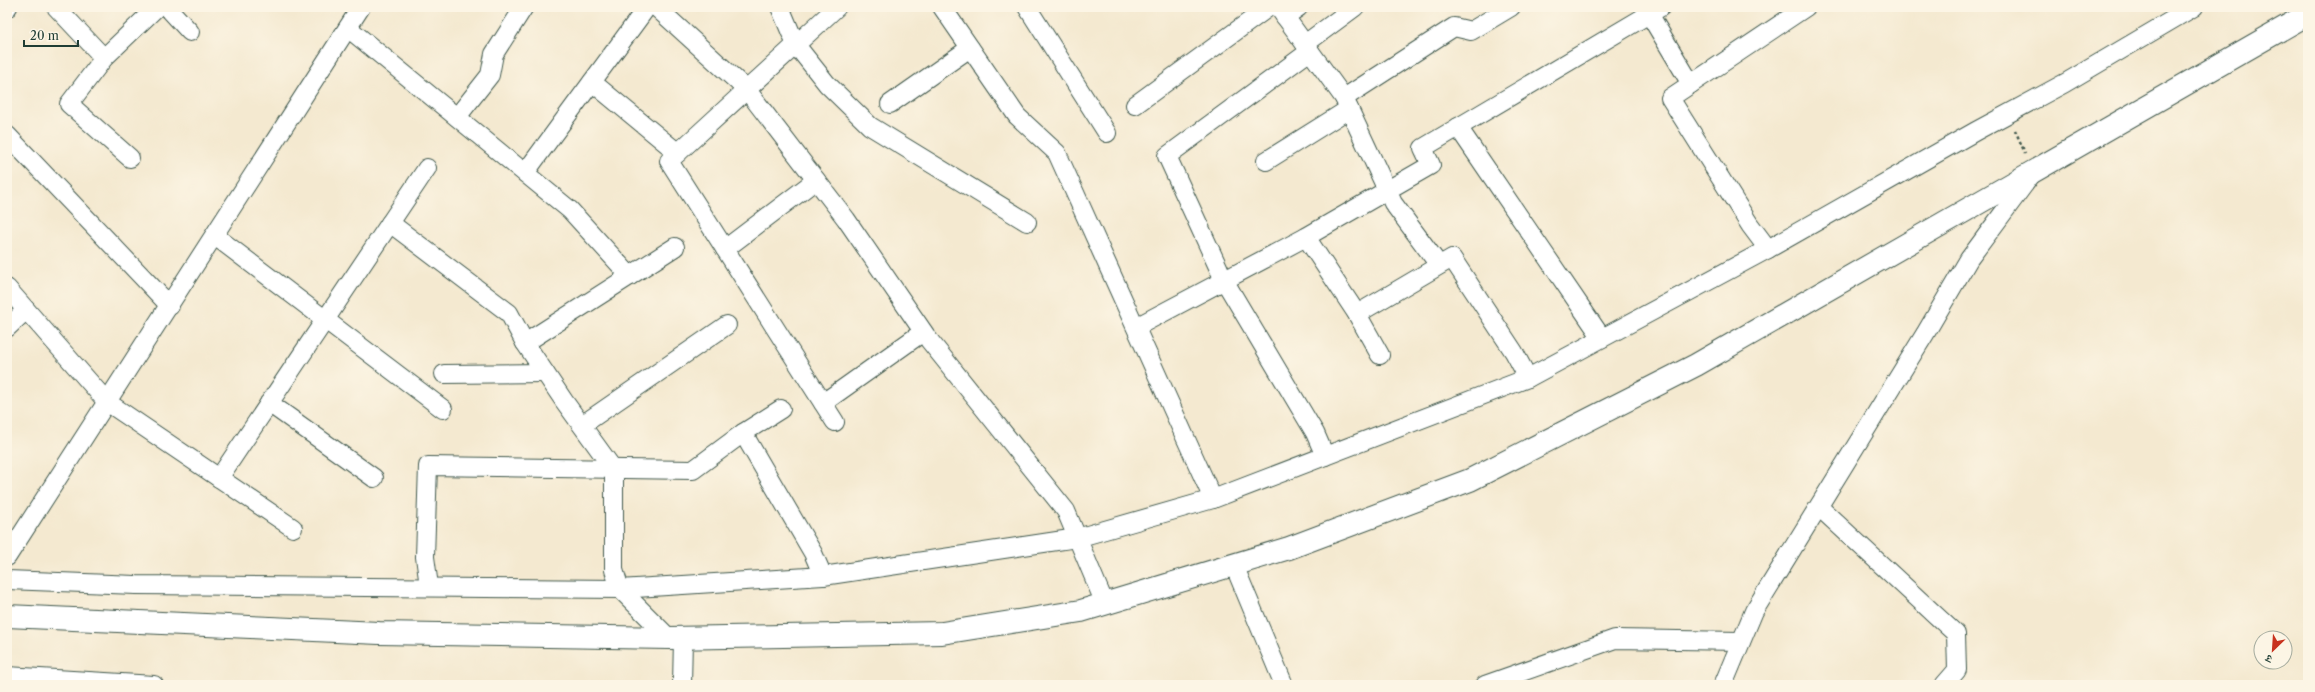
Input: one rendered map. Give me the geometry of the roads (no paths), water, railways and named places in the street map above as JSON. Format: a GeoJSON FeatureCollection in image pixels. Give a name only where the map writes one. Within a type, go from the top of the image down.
{"type":"FeatureCollection","features":[{"type":"Feature","properties":{"kind":"main road"},"geometry":{"type":"LineString","coordinates":[[7,616],[378,633],[676,638],[942,633],[1081,611],[1289,548],[1470,480],[1696,365],[2308,14]]}},
{"type":"Feature","properties":{"kind":"street"},"geometry":{"type":"LineString","coordinates":[[56,7],[104,58]]}},
{"type":"Feature","properties":{"kind":"street"},"geometry":{"type":"LineString","coordinates":[[130,158],[69,104],[104,58],[157,7]]}},
{"type":"Feature","properties":{"kind":"street"},"geometry":{"type":"LineString","coordinates":[[168,7],[190,32]]}},
{"type":"Feature","properties":{"kind":"street"},"geometry":{"type":"LineString","coordinates":[[7,556],[170,306],[361,7]]}},
{"type":"Feature","properties":{"kind":"street"},"geometry":{"type":"LineString","coordinates":[[457,117],[490,75],[494,54],[524,7]]}},
{"type":"Feature","properties":{"kind":"street"},"geometry":{"type":"LineString","coordinates":[[525,173],[647,7]]}},
{"type":"Feature","properties":{"kind":"street"},"geometry":{"type":"LineString","coordinates":[[656,7],[747,90],[846,219],[923,332],[1066,511],[1105,604]]}},
{"type":"Feature","properties":{"kind":"street"},"geometry":{"type":"LineString","coordinates":[[780,7],[796,45],[827,84],[870,126],[1027,222]]}},
{"type":"Feature","properties":{"kind":"street"},"geometry":{"type":"LineString","coordinates":[[835,422],[669,161],[837,7]]}},
{"type":"Feature","properties":{"kind":"street"},"geometry":{"type":"LineString","coordinates":[[942,7],[1016,116],[1057,152],[1213,499]]}},
{"type":"Feature","properties":{"kind":"street"},"geometry":{"type":"LineString","coordinates":[[1027,7],[1107,133]]}},
{"type":"Feature","properties":{"kind":"street"},"geometry":{"type":"LineString","coordinates":[[1135,105],[1269,7]]}},
{"type":"Feature","properties":{"kind":"street"},"geometry":{"type":"LineString","coordinates":[[1325,456],[1315,433],[1224,280],[1167,156],[1307,48],[1355,7]]}},
{"type":"Feature","properties":{"kind":"street"},"geometry":{"type":"LineString","coordinates":[[1266,161],[1454,27],[1471,31],[1511,7]]}},
{"type":"Feature","properties":{"kind":"street"},"geometry":{"type":"LineString","coordinates":[[1768,249],[1750,225],[1670,98],[1806,7]]}},
{"type":"Feature","properties":{"kind":"street"},"geometry":{"type":"LineString","coordinates":[[7,580],[136,585],[429,586],[620,589],[823,576],[1077,538],[1213,499],[1528,378],[1768,249],[2194,7]]}},
{"type":"Feature","properties":{"kind":"street"},"geometry":{"type":"LineString","coordinates":[[1136,326],[1306,237],[1431,166],[1423,148],[1652,9],[1691,84]]}},
{"type":"Feature","properties":{"kind":"street"},"geometry":{"type":"LineString","coordinates":[[1287,10],[1307,48],[1346,103],[1393,203],[1439,265]]}},
{"type":"Feature","properties":{"kind":"street"},"geometry":{"type":"LineString","coordinates":[[348,28],[570,210],[630,276]]}},
{"type":"Feature","properties":{"kind":"street"},"geometry":{"type":"LineString","coordinates":[[890,104],[970,48]]}},
{"type":"Feature","properties":{"kind":"street"},"geometry":{"type":"LineString","coordinates":[[592,82],[678,153]]}},
{"type":"Feature","properties":{"kind":"street"},"geometry":{"type":"LineString","coordinates":[[1458,128],[1602,338]]}},
{"type":"Feature","properties":{"kind":"street"},"geometry":{"type":"LineString","coordinates":[[7,135],[170,306]]}},
{"type":"Feature","properties":{"kind":"street"},"geometry":{"type":"LineString","coordinates":[[219,478],[427,168]]}},
{"type":"Feature","properties":{"kind":"street"},"geometry":{"type":"LineString","coordinates":[[1723,685],[1754,611],[1819,507],[1969,259],[2034,172]]}},
{"type":"Feature","properties":{"kind":"street"},"geometry":{"type":"LineString","coordinates":[[725,249],[816,180]]}},
{"type":"Feature","properties":{"kind":"street"},"geometry":{"type":"LineString","coordinates":[[390,223],[509,312],[525,343],[614,470],[614,570],[620,589],[676,638],[682,685],[674,685]]}},
{"type":"Feature","properties":{"kind":"street"},"geometry":{"type":"LineString","coordinates":[[215,236],[443,409]]}},
{"type":"Feature","properties":{"kind":"street"},"geometry":{"type":"LineString","coordinates":[[1306,237],[1357,314],[1380,355]]}},
{"type":"Feature","properties":{"kind":"street"},"geometry":{"type":"LineString","coordinates":[[525,343],[675,247]]}},
{"type":"Feature","properties":{"kind":"street"},"geometry":{"type":"LineString","coordinates":[[1357,314],[1452,258],[1514,352],[1528,378]]}},
{"type":"Feature","properties":{"kind":"street"},"geometry":{"type":"LineString","coordinates":[[7,288],[107,402],[293,528]]}},
{"type":"Feature","properties":{"kind":"street"},"geometry":{"type":"LineString","coordinates":[[7,328],[26,310]]}},
{"type":"Feature","properties":{"kind":"street"},"geometry":{"type":"LineString","coordinates":[[582,425],[727,325]]}},
{"type":"Feature","properties":{"kind":"street"},"geometry":{"type":"LineString","coordinates":[[823,403],[923,332]]}},
{"type":"Feature","properties":{"kind":"street"},"geometry":{"type":"LineString","coordinates":[[444,374],[545,373]]}},
{"type":"Feature","properties":{"kind":"street"},"geometry":{"type":"LineString","coordinates":[[269,403],[374,478]]}},
{"type":"Feature","properties":{"kind":"street"},"geometry":{"type":"LineString","coordinates":[[429,586],[425,557],[428,466],[693,470],[743,433],[781,409]]}},
{"type":"Feature","properties":{"kind":"street"},"geometry":{"type":"LineString","coordinates":[[743,433],[809,546],[823,576]]}},
{"type":"Feature","properties":{"kind":"street"},"geometry":{"type":"LineString","coordinates":[[1819,507],[1956,634],[1957,670],[1944,685]]}},
{"type":"Feature","properties":{"kind":"street"},"geometry":{"type":"LineString","coordinates":[[1234,565],[1284,685]]}},
{"type":"Feature","properties":{"kind":"street"},"geometry":{"type":"LineString","coordinates":[[1484,685],[1615,639],[1741,641]]}},
{"type":"Feature","properties":{"kind":"street"},"geometry":{"type":"LineString","coordinates":[[7,676],[154,685]]}}]}
